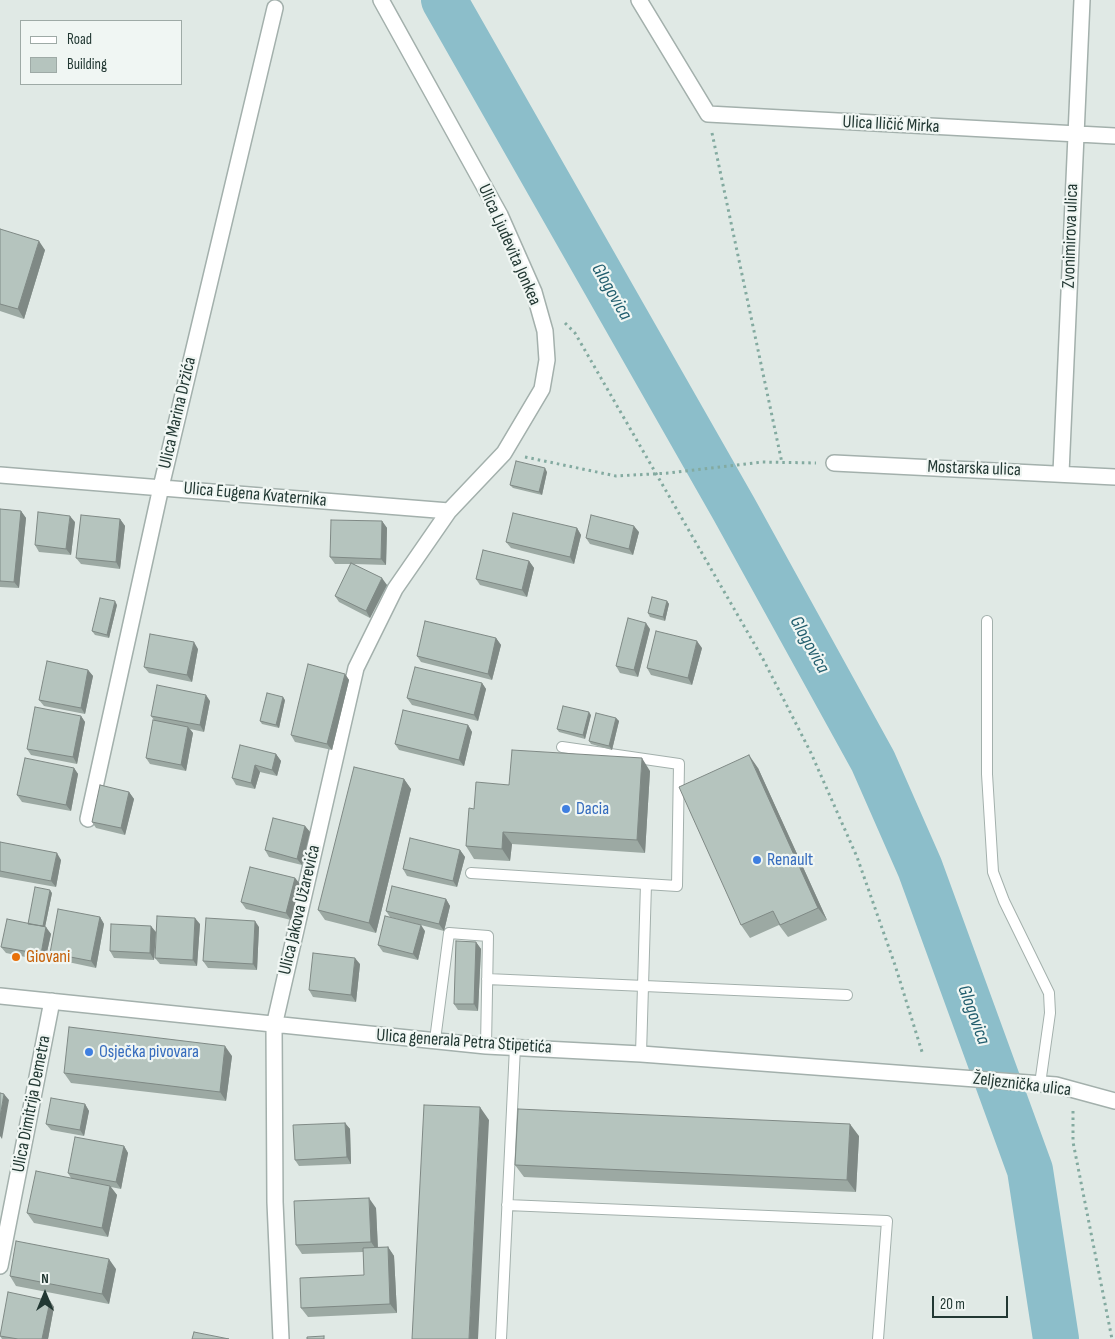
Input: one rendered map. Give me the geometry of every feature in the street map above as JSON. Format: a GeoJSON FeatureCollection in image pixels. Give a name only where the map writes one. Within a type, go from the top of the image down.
{"type":"FeatureCollection","features":[{"type":"Feature","properties":{"kind":"street","name":"Ulica Ljudevita Jonkea"},"geometry":{"type":"LineString","coordinates":[[381,0],[500,215],[538,304],[545,331],[547,360],[542,389],[504,453],[449,511]]}},
{"type":"Feature","properties":{"kind":"street"},"geometry":{"type":"LineString","coordinates":[[639,0],[708,114]]}},
{"type":"Feature","properties":{"kind":"street","name":"Zvonimirova ulica"},"geometry":{"type":"LineString","coordinates":[[1061,473],[1082,0]]}},
{"type":"Feature","properties":{"kind":"street","name":"Ulica Marina Držića"},"geometry":{"type":"LineString","coordinates":[[88,819],[161,486],[275,8]]}},
{"type":"Feature","properties":{"kind":"street","name":"Ulica Iličić Mirka"},"geometry":{"type":"LineString","coordinates":[[708,114],[1115,136]]}},
{"type":"Feature","properties":{"kind":"street","name":"Mostarska ulica"},"geometry":{"type":"LineString","coordinates":[[834,463],[1115,477]]}},
{"type":"Feature","properties":{"kind":"street","name":"Ulica Eugena Kvaternika"},"geometry":{"type":"LineString","coordinates":[[0,475],[161,486],[449,511]]}},
{"type":"Feature","properties":{"kind":"street","name":"Ulica Jakova Užarevića"},"geometry":{"type":"LineString","coordinates":[[280,1339],[275,1202],[274,1026],[356,668],[395,589],[449,511]]}},
{"type":"Feature","properties":{"kind":"street","name":"Ulica generala Petra Stipetića"},"geometry":{"type":"LineString","coordinates":[[0,996],[274,1026],[486,1046],[641,1054],[929,1075]]}},
{"type":"Feature","properties":{"kind":"street","name":"Ulica Dimitrija Demetra"},"geometry":{"type":"LineString","coordinates":[[0,1266],[52,1001]]}},
{"type":"Feature","properties":{"kind":"street","name":"Željeznička ulica"},"geometry":{"type":"LineString","coordinates":[[929,1075],[1056,1085],[1115,1101]]}},
{"type":"Feature","properties":{"kind":"lane"},"geometry":{"type":"LineString","coordinates":[[987,621],[987,774],[993,872],[1004,901],[1049,993],[1050,1013],[1040,1084]]}},
{"type":"Feature","properties":{"kind":"lane"},"geometry":{"type":"LineString","coordinates":[[471,873],[677,886],[679,764],[562,747]]}},
{"type":"Feature","properties":{"kind":"lane"},"geometry":{"type":"LineString","coordinates":[[641,1054],[646,884]]}},
{"type":"Feature","properties":{"kind":"lane"},"geometry":{"type":"LineString","coordinates":[[435,1040],[449,933],[488,936],[486,1046]]}},
{"type":"Feature","properties":{"kind":"lane"},"geometry":{"type":"LineString","coordinates":[[487,979],[847,995]]}},
{"type":"Feature","properties":{"kind":"lane"},"geometry":{"type":"LineString","coordinates":[[501,1339],[515,1047]]}},
{"type":"Feature","properties":{"kind":"lane"},"geometry":{"type":"LineString","coordinates":[[507,1205],[887,1222],[878,1339]]}},
{"type":"Feature","properties":{"kind":"path"},"geometry":{"type":"LineString","coordinates":[[708,114],[782,463]]}},
{"type":"Feature","properties":{"kind":"path"},"geometry":{"type":"LineString","coordinates":[[538,304],[555,312],[575,334],[764,660],[811,753],[857,856],[895,965],[929,1075]]}},
{"type":"Feature","properties":{"kind":"path"},"geometry":{"type":"LineString","coordinates":[[504,453],[616,476],[669,473],[762,462],[834,463]]}},
{"type":"Feature","properties":{"kind":"path"},"geometry":{"type":"LineString","coordinates":[[1073,1090],[1073,1142],[1112,1339]]}},
{"type":"Feature","properties":{"kind":"building"},"geometry":{"type":"Polygon","coordinates":[[[0,229],[39,241],[18,309],[0,304],[0,229]]]}},
{"type":"Feature","properties":{"kind":"building"},"geometry":{"type":"Polygon","coordinates":[[[516,461],[545,468],[539,492],[510,485],[516,461]]]}},
{"type":"Feature","properties":{"kind":"building"},"geometry":{"type":"Polygon","coordinates":[[[0,509],[21,511],[14,582],[0,581],[0,509]]]}},
{"type":"Feature","properties":{"kind":"building"},"geometry":{"type":"Polygon","coordinates":[[[38,512],[70,516],[66,549],[35,545],[38,512]]]}},
{"type":"Feature","properties":{"kind":"building"},"geometry":{"type":"Polygon","coordinates":[[[513,513],[577,528],[570,557],[506,542],[513,513]]]}},
{"type":"Feature","properties":{"kind":"building"},"geometry":{"type":"Polygon","coordinates":[[[81,515],[120,519],[116,562],[76,558],[81,515]]]}},
{"type":"Feature","properties":{"kind":"building"},"geometry":{"type":"Polygon","coordinates":[[[591,515],[634,526],[629,549],[586,538],[591,515]]]}},
{"type":"Feature","properties":{"kind":"building"},"geometry":{"type":"Polygon","coordinates":[[[331,520],[382,521],[381,559],[330,557],[331,520]]]}},
{"type":"Feature","properties":{"kind":"building"},"geometry":{"type":"Polygon","coordinates":[[[483,550],[529,561],[522,590],[476,579],[483,550]]]}},
{"type":"Feature","properties":{"kind":"building"},"geometry":{"type":"Polygon","coordinates":[[[351,563],[382,578],[366,611],[335,596],[351,563]]]}},
{"type":"Feature","properties":{"kind":"building"},"geometry":{"type":"Polygon","coordinates":[[[652,597],[667,601],[663,617],[648,613],[652,597]]]}},
{"type":"Feature","properties":{"kind":"building"},"geometry":{"type":"Polygon","coordinates":[[[100,598],[115,601],[107,635],[92,631],[100,598]]]}},
{"type":"Feature","properties":{"kind":"building"},"geometry":{"type":"Polygon","coordinates":[[[628,618],[646,623],[634,670],[616,666],[628,618]]]}},
{"type":"Feature","properties":{"kind":"building"},"geometry":{"type":"Polygon","coordinates":[[[425,621],[496,638],[488,674],[417,656],[425,621]]]}},
{"type":"Feature","properties":{"kind":"building"},"geometry":{"type":"Polygon","coordinates":[[[656,631],[697,641],[688,678],[647,668],[656,631]]]}},
{"type":"Feature","properties":{"kind":"building"},"geometry":{"type":"Polygon","coordinates":[[[150,634],[194,642],[187,675],[144,667],[150,634]]]}},
{"type":"Feature","properties":{"kind":"building"},"geometry":{"type":"Polygon","coordinates":[[[47,661],[88,670],[81,708],[39,700],[47,661]]]}},
{"type":"Feature","properties":{"kind":"building"},"geometry":{"type":"Polygon","coordinates":[[[308,664],[345,674],[327,744],[291,735],[308,664]]]}},
{"type":"Feature","properties":{"kind":"building"},"geometry":{"type":"Polygon","coordinates":[[[415,667],[482,683],[474,715],[407,698],[415,667]]]}},
{"type":"Feature","properties":{"kind":"building"},"geometry":{"type":"Polygon","coordinates":[[[157,685],[206,695],[200,725],[151,716],[157,685]]]}},
{"type":"Feature","properties":{"kind":"building"},"geometry":{"type":"Polygon","coordinates":[[[267,693],[283,697],[276,725],[260,721],[267,693]]]}},
{"type":"Feature","properties":{"kind":"building"},"geometry":{"type":"Polygon","coordinates":[[[563,706],[589,712],[583,735],[557,729],[563,706]]]}},
{"type":"Feature","properties":{"kind":"building"},"geometry":{"type":"Polygon","coordinates":[[[35,707],[81,716],[73,757],[27,749],[35,707]]]}},
{"type":"Feature","properties":{"kind":"building"},"geometry":{"type":"Polygon","coordinates":[[[403,710],[468,725],[459,760],[395,744],[403,710]]]}},
{"type":"Feature","properties":{"kind":"building"},"geometry":{"type":"Polygon","coordinates":[[[596,713],[616,718],[609,746],[589,741],[596,713]]]}},
{"type":"Feature","properties":{"kind":"building"},"geometry":{"type":"Polygon","coordinates":[[[153,720],[188,727],[181,765],[146,758],[153,720]]]}},
{"type":"Feature","properties":{"kind":"building"},"geometry":{"type":"Polygon","coordinates":[[[240,745],[276,754],[272,770],[255,765],[251,783],[232,778],[240,745]]]}},
{"type":"Feature","properties":{"kind":"building","name":"Dacia"},"geometry":{"type":"Polygon","coordinates":[[[512,750],[642,758],[637,840],[503,832],[502,849],[466,846],[469,808],[474,809],[476,782],[509,785],[512,750]]]}},
{"type":"Feature","properties":{"kind":"building","name":"Renault"},"geometry":{"type":"Polygon","coordinates":[[[749,755],[818,908],[780,925],[773,911],[741,925],[679,787],[749,755]]]}},
{"type":"Feature","properties":{"kind":"building"},"geometry":{"type":"Polygon","coordinates":[[[25,758],[74,768],[66,805],[17,795],[25,758]]]}},
{"type":"Feature","properties":{"kind":"building"},"geometry":{"type":"Polygon","coordinates":[[[354,767],[404,779],[369,923],[318,910],[354,767]]]}},
{"type":"Feature","properties":{"kind":"building"},"geometry":{"type":"Polygon","coordinates":[[[100,785],[129,792],[121,828],[92,822],[100,785]]]}},
{"type":"Feature","properties":{"kind":"building"},"geometry":{"type":"Polygon","coordinates":[[[273,818],[305,826],[297,859],[265,850],[273,818]]]}},
{"type":"Feature","properties":{"kind":"building"},"geometry":{"type":"Polygon","coordinates":[[[410,838],[460,850],[453,881],[403,869],[410,838]]]}},
{"type":"Feature","properties":{"kind":"building"},"geometry":{"type":"Polygon","coordinates":[[[0,842],[57,853],[51,881],[0,871],[0,842]]]}},
{"type":"Feature","properties":{"kind":"building"},"geometry":{"type":"Polygon","coordinates":[[[250,867],[295,878],[286,913],[241,902],[250,867]]]}},
{"type":"Feature","properties":{"kind":"building"},"geometry":{"type":"Polygon","coordinates":[[[392,886],[446,899],[439,924],[386,911],[392,886]]]}},
{"type":"Feature","properties":{"kind":"building"},"geometry":{"type":"Polygon","coordinates":[[[35,887],[50,890],[43,926],[28,924],[35,887]]]}},
{"type":"Feature","properties":{"kind":"building"},"geometry":{"type":"Polygon","coordinates":[[[58,909],[100,917],[91,961],[50,953],[58,909]]]}},
{"type":"Feature","properties":{"kind":"building"},"geometry":{"type":"Polygon","coordinates":[[[157,916],[195,918],[193,960],[155,958],[157,916]]]}},
{"type":"Feature","properties":{"kind":"building"},"geometry":{"type":"Polygon","coordinates":[[[385,916],[421,925],[413,954],[378,945],[385,916]]]}},
{"type":"Feature","properties":{"kind":"building"},"geometry":{"type":"Polygon","coordinates":[[[206,918],[255,921],[253,964],[203,961],[206,918]]]}},
{"type":"Feature","properties":{"kind":"building"},"geometry":{"type":"Polygon","coordinates":[[[7,919],[46,927],[41,954],[1,947],[7,919]]]}},
{"type":"Feature","properties":{"kind":"building"},"geometry":{"type":"Polygon","coordinates":[[[111,924],[151,926],[150,953],[110,951],[111,924]]]}},
{"type":"Feature","properties":{"kind":"building"},"geometry":{"type":"Polygon","coordinates":[[[456,941],[476,942],[474,1004],[454,1004],[456,941]]]}},
{"type":"Feature","properties":{"kind":"building"},"geometry":{"type":"Polygon","coordinates":[[[313,953],[355,958],[351,995],[309,990],[313,953]]]}},
{"type":"Feature","properties":{"kind":"building"},"geometry":{"type":"Polygon","coordinates":[[[69,1027],[225,1046],[220,1092],[64,1073],[69,1027]]]}},
{"type":"Feature","properties":{"kind":"building"},"geometry":{"type":"Polygon","coordinates":[[[0,1093],[4,1094],[0,1117],[0,1093]]]}},
{"type":"Feature","properties":{"kind":"building"},"geometry":{"type":"Polygon","coordinates":[[[51,1098],[85,1104],[80,1130],[46,1124],[51,1098]]]}},
{"type":"Feature","properties":{"kind":"building"},"geometry":{"type":"Polygon","coordinates":[[[424,1105],[480,1107],[469,1339],[412,1339],[424,1105]]]}},
{"type":"Feature","properties":{"kind":"building"},"geometry":{"type":"Polygon","coordinates":[[[518,1109],[850,1124],[847,1180],[515,1165],[518,1109]]]}},
{"type":"Feature","properties":{"kind":"building"},"geometry":{"type":"Polygon","coordinates":[[[345,1123],[347,1157],[295,1160],[293,1125],[345,1123]]]}},
{"type":"Feature","properties":{"kind":"building"},"geometry":{"type":"Polygon","coordinates":[[[75,1137],[124,1146],[116,1182],[68,1173],[75,1137]]]}},
{"type":"Feature","properties":{"kind":"building"},"geometry":{"type":"Polygon","coordinates":[[[36,1171],[110,1186],[102,1228],[27,1213],[36,1171]]]}},
{"type":"Feature","properties":{"kind":"building"},"geometry":{"type":"Polygon","coordinates":[[[369,1198],[371,1242],[296,1245],[294,1201],[369,1198]]]}},
{"type":"Feature","properties":{"kind":"building"},"geometry":{"type":"Polygon","coordinates":[[[16,1241],[109,1259],[102,1294],[10,1276],[16,1241]]]}},
{"type":"Feature","properties":{"kind":"building"},"geometry":{"type":"Polygon","coordinates":[[[388,1247],[390,1304],[301,1308],[300,1278],[364,1275],[363,1248],[388,1247]]]}},
{"type":"Feature","properties":{"kind":"building"},"geometry":{"type":"Polygon","coordinates":[[[8,1292],[50,1301],[42,1339],[18,1339],[0,1336],[8,1292]]]}},
{"type":"Feature","properties":{"kind":"building"},"geometry":{"type":"Polygon","coordinates":[[[194,1332],[229,1339],[192,1339],[194,1332]]]}},
{"type":"Feature","properties":{"kind":"building"},"geometry":{"type":"Polygon","coordinates":[[[324,1336],[324,1339],[307,1339],[307,1337],[324,1336]]]}},
{"type":"Feature","properties":{"kind":"waterway","name":"Glogovica"},"geometry":{"type":"LineString","coordinates":[[444,0],[734,509],[873,761],[920,868],[1030,1170],[1056,1339]]}},
{"type":"Feature","properties":{"kind":"place","name":"Dacia"},"geometry":{"type":"Point","coordinates":[566,809]}},
{"type":"Feature","properties":{"kind":"place","name":"Renault"},"geometry":{"type":"Point","coordinates":[757,860]}},
{"type":"Feature","properties":{"kind":"place","name":"Giovani"},"geometry":{"type":"Point","coordinates":[16,957]}},
{"type":"Feature","properties":{"kind":"place","name":"Osječka pivovara"},"geometry":{"type":"Point","coordinates":[89,1052]}}]}
